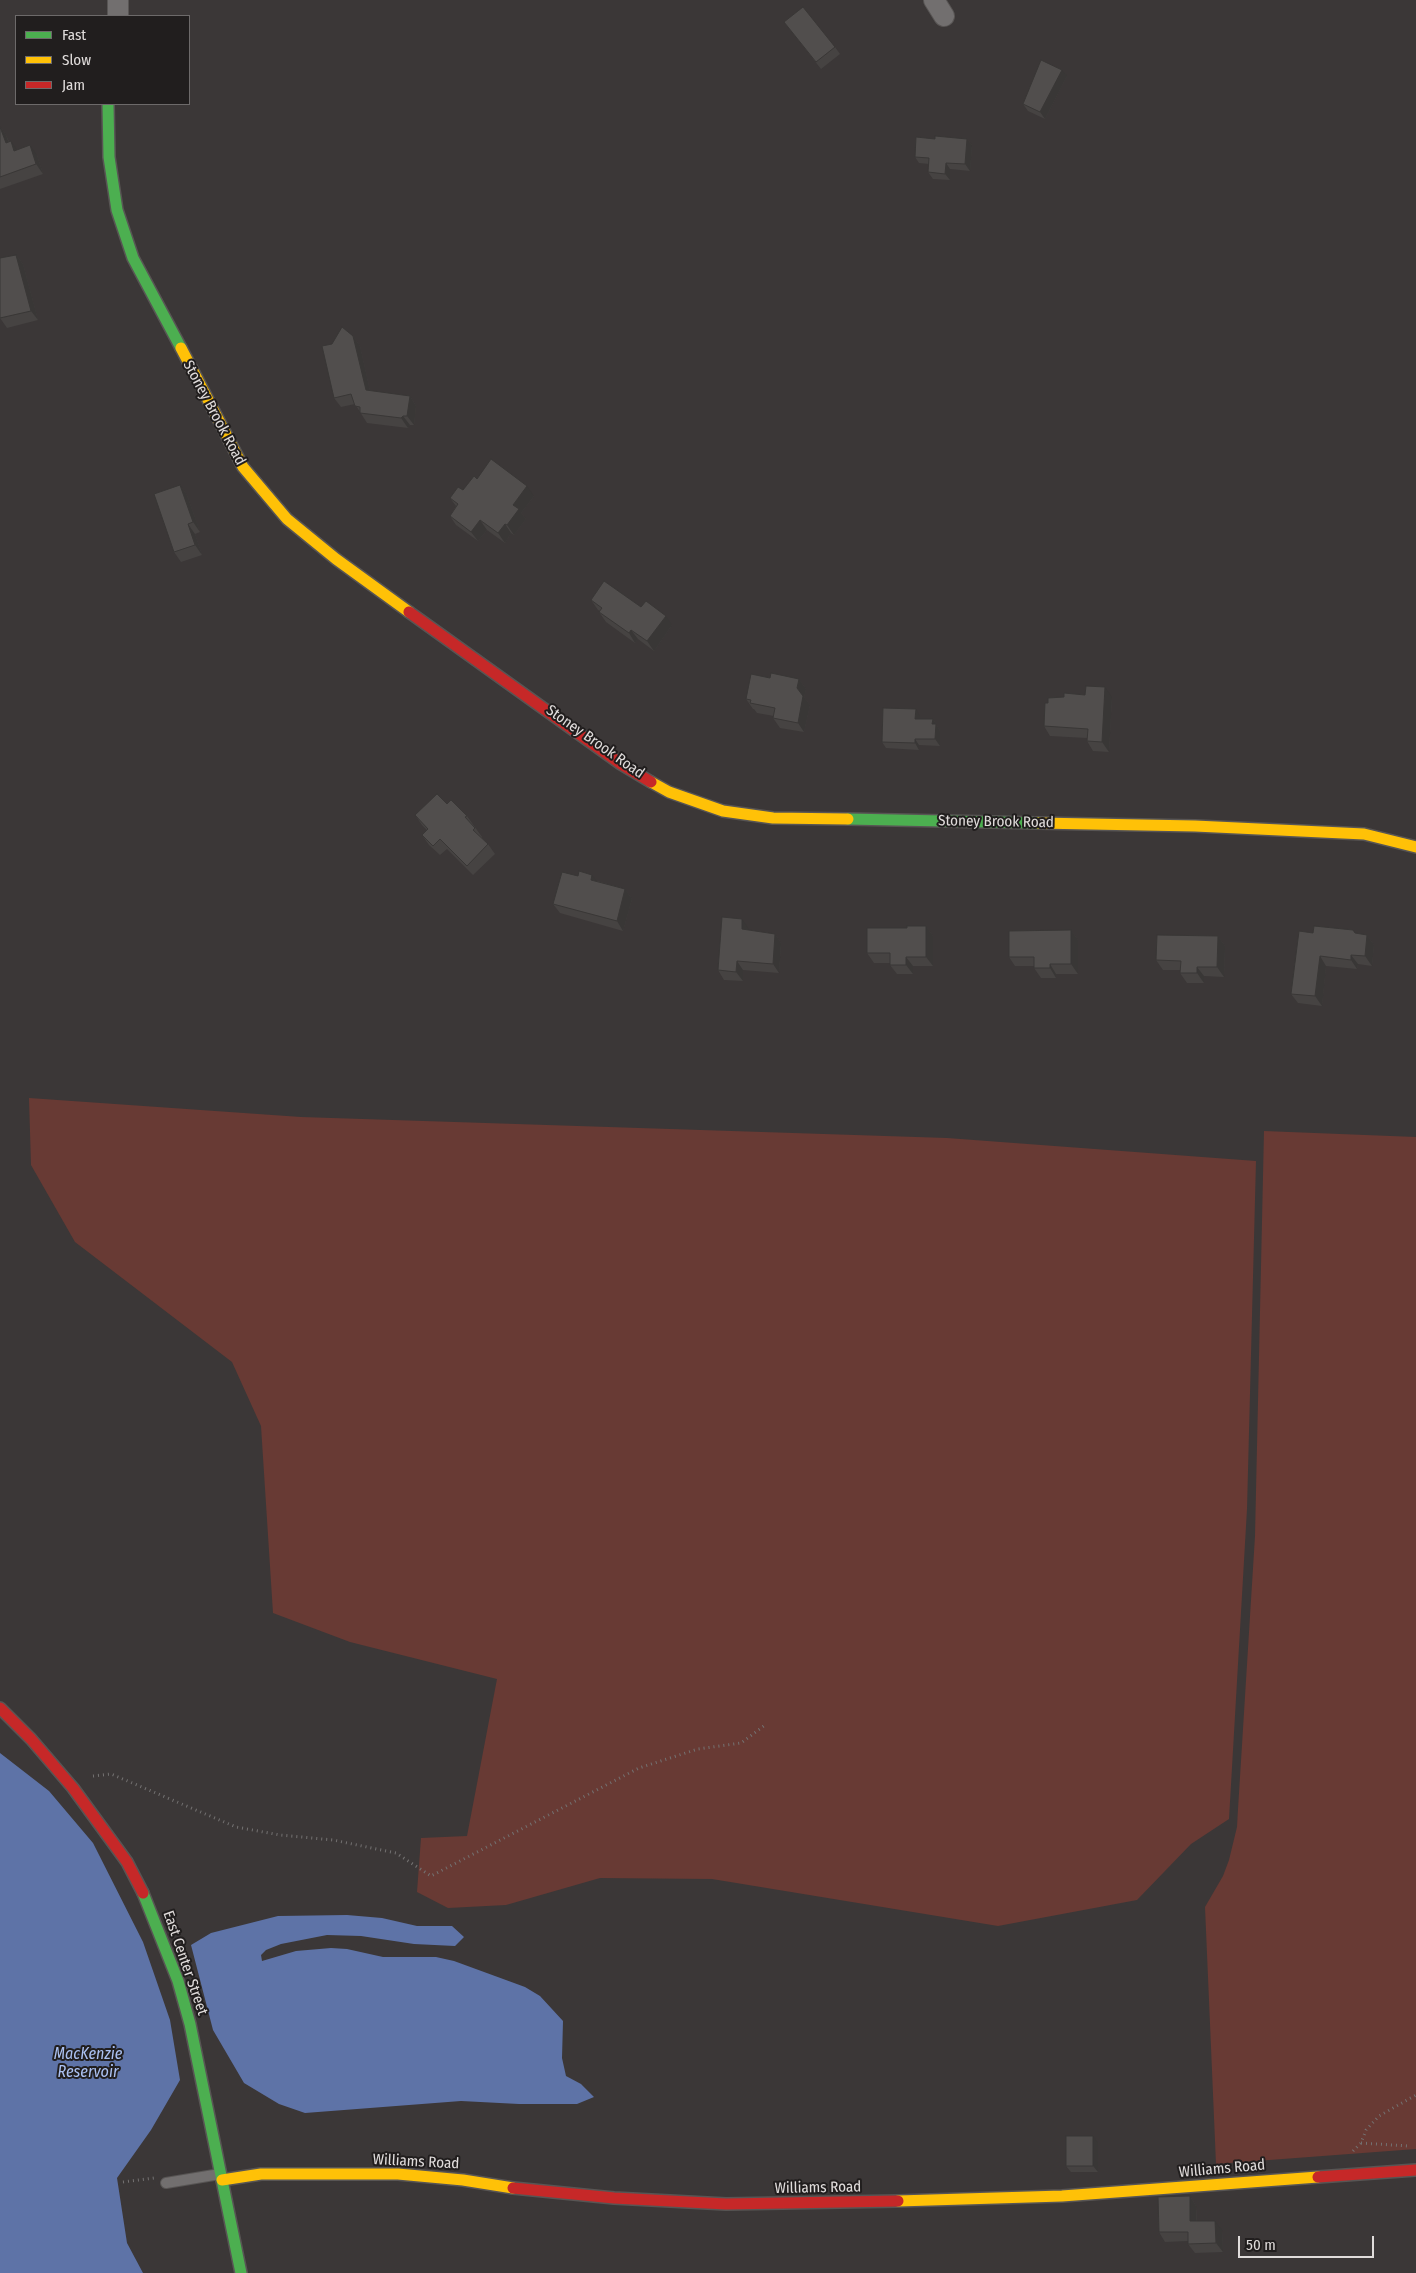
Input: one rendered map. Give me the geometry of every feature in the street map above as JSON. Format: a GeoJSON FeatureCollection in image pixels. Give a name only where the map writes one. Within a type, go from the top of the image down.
{"type":"FeatureCollection","features":[{"type":"Feature","properties":{"kind":"street"},"geometry":{"type":"LineString","coordinates":[[118,0],[118,15]]}},
{"type":"Feature","properties":{"kind":"street","name":"Stoney Brook Road"},"geometry":{"type":"LineString","coordinates":[[108,105],[109,157],[117,210],[133,258],[243,467],[287,519],[336,559],[621,764],[669,792],[723,811],[773,818],[1195,826],[1364,834],[1416,847]]}},
{"type":"Feature","properties":{"kind":"street","name":"East Center Street"},"geometry":{"type":"LineString","coordinates":[[0,1708],[32,1740],[73,1788],[127,1862],[149,1904],[164,1941],[190,2024],[240,2273]]}},
{"type":"Feature","properties":{"kind":"street","name":"Williams Road"},"geometry":{"type":"LineString","coordinates":[[221,2177],[261,2174],[398,2174],[614,2198],[726,2204],[785,2204],[1054,2197],[1416,2170]]}},
{"type":"Feature","properties":{"kind":"lane"},"geometry":{"type":"LineString","coordinates":[[166,2183],[221,2177]]}},
{"type":"Feature","properties":{"kind":"path"},"geometry":{"type":"LineString","coordinates":[[73,1788],[89,1777],[111,1774],[236,1827],[280,1835],[332,1840],[396,1853],[431,1876],[639,1768],[698,1749],[741,1743],[765,1725]]}},
{"type":"Feature","properties":{"kind":"path"},"geometry":{"type":"LineString","coordinates":[[1341,2175],[1344,2163],[1361,2142],[1366,2130],[1379,2116],[1416,2095]]}},
{"type":"Feature","properties":{"kind":"path"},"geometry":{"type":"LineString","coordinates":[[1361,2142],[1413,2146]]}},
{"type":"Feature","properties":{"kind":"path"},"geometry":{"type":"LineString","coordinates":[[123,2182],[165,2176],[166,2183]]}},
{"type":"Feature","properties":{"kind":"shaded area"},"geometry":{"type":"Polygon","coordinates":[[[29,1098],[301,1117],[947,1138],[1256,1161],[1247,1509],[1229,1819],[1191,1844],[1137,1900],[998,1926],[712,1879],[600,1878],[506,1905],[448,1908],[417,1892],[421,1838],[467,1836],[497,1679],[350,1642],[273,1613],[261,1426],[232,1362],[75,1242],[31,1165],[29,1098]]]}},
{"type":"Feature","properties":{"kind":"shaded area"},"geometry":{"type":"Polygon","coordinates":[[[1264,1131],[1416,1137],[1416,2149],[1216,2164],[1205,1907],[1223,1876],[1237,1827],[1255,1536],[1264,1131]]]}},
{"type":"Feature","properties":{"kind":"water","name":"MacKenzie Reservoir"},"geometry":{"type":"Polygon","coordinates":[[[0,1753],[49,1791],[93,1843],[143,1942],[170,2020],[180,2080],[151,2130],[117,2178],[127,2243],[143,2273],[0,2273],[0,1753]]]}},
{"type":"Feature","properties":{"kind":"water"},"geometry":{"type":"Polygon","coordinates":[[[347,1915],[382,1918],[417,1926],[452,1926],[464,1937],[455,1946],[414,1944],[361,1936],[327,1935],[281,1944],[266,1950],[261,1955],[262,1961],[296,1951],[331,1948],[347,1949],[383,1957],[436,1957],[454,1961],[525,1987],[540,1996],[563,2021],[562,2058],[566,2076],[581,2084],[594,2097],[577,2104],[461,2101],[305,2113],[279,2104],[244,2083],[213,2030],[191,1945],[211,1933],[278,1916],[347,1915]]]}},
{"type":"Feature","properties":{"kind":"building"},"geometry":{"type":"Polygon","coordinates":[[[803,7],[835,47],[816,62],[784,22],[803,7]]]}},
{"type":"Feature","properties":{"kind":"building"},"geometry":{"type":"Polygon","coordinates":[[[1041,60],[1062,70],[1040,112],[1023,104],[1041,60]]]}},
{"type":"Feature","properties":{"kind":"building"},"geometry":{"type":"Polygon","coordinates":[[[0,127],[6,143],[11,141],[14,151],[30,145],[36,164],[0,177],[0,127]]]}},
{"type":"Feature","properties":{"kind":"building"},"geometry":{"type":"Polygon","coordinates":[[[935,136],[967,139],[965,164],[946,163],[945,174],[928,172],[929,158],[915,157],[916,137],[935,139],[935,136]]]}},
{"type":"Feature","properties":{"kind":"building"},"geometry":{"type":"Polygon","coordinates":[[[16,255],[31,311],[0,318],[0,258],[16,255]]]}},
{"type":"Feature","properties":{"kind":"building"},"geometry":{"type":"Polygon","coordinates":[[[342,327],[353,336],[366,390],[410,396],[407,416],[401,418],[360,413],[360,407],[355,406],[351,394],[334,398],[322,346],[332,344],[342,327]]]}},
{"type":"Feature","properties":{"kind":"building"},"geometry":{"type":"Polygon","coordinates":[[[491,459],[527,486],[513,505],[519,509],[507,525],[505,524],[498,533],[480,520],[471,532],[450,516],[458,504],[450,498],[458,487],[463,490],[474,476],[477,479],[491,459]]]}},
{"type":"Feature","properties":{"kind":"building"},"geometry":{"type":"Polygon","coordinates":[[[180,485],[193,522],[188,524],[195,545],[174,552],[154,494],[180,485]]]}},
{"type":"Feature","properties":{"kind":"building"},"geometry":{"type":"Polygon","coordinates":[[[604,581],[641,607],[646,601],[666,616],[647,641],[631,630],[629,633],[599,612],[602,608],[591,600],[604,581]]]}},
{"type":"Feature","properties":{"kind":"building"},"geometry":{"type":"Polygon","coordinates":[[[771,673],[799,679],[797,688],[803,696],[798,723],[773,718],[775,708],[750,703],[751,700],[746,699],[751,674],[770,678],[771,673]]]}},
{"type":"Feature","properties":{"kind":"building"},"geometry":{"type":"Polygon","coordinates":[[[1086,686],[1105,687],[1102,742],[1087,741],[1088,729],[1044,726],[1045,703],[1048,703],[1048,698],[1064,697],[1064,693],[1085,695],[1086,686]]]}},
{"type":"Feature","properties":{"kind":"building"},"geometry":{"type":"Polygon","coordinates":[[[883,708],[916,709],[915,719],[933,719],[932,724],[936,724],[935,739],[915,739],[915,743],[882,742],[883,708]]]}},
{"type":"Feature","properties":{"kind":"building"},"geometry":{"type":"Polygon","coordinates":[[[437,794],[447,804],[451,800],[467,816],[465,817],[475,828],[473,830],[488,844],[467,866],[440,839],[433,846],[422,835],[428,829],[415,815],[437,794]]]}},
{"type":"Feature","properties":{"kind":"building"},"geometry":{"type":"Polygon","coordinates":[[[579,871],[592,875],[591,880],[625,889],[617,921],[553,904],[562,872],[578,876],[579,871]]]}},
{"type":"Feature","properties":{"kind":"building"},"geometry":{"type":"Polygon","coordinates":[[[722,917],[742,919],[742,929],[775,934],[773,964],[737,961],[736,972],[718,970],[722,917]]]}},
{"type":"Feature","properties":{"kind":"building"},"geometry":{"type":"Polygon","coordinates":[[[907,926],[926,926],[926,957],[906,957],[906,965],[890,965],[890,953],[867,953],[867,928],[907,928],[907,926]]]}},
{"type":"Feature","properties":{"kind":"building"},"geometry":{"type":"Polygon","coordinates":[[[1314,926],[1353,930],[1355,933],[1367,935],[1365,956],[1351,955],[1351,960],[1320,956],[1315,996],[1291,994],[1299,931],[1313,933],[1314,926]]]}},
{"type":"Feature","properties":{"kind":"building"},"geometry":{"type":"Polygon","coordinates":[[[1071,930],[1071,964],[1050,964],[1050,968],[1034,968],[1034,957],[1009,957],[1009,931],[1071,930]]]}},
{"type":"Feature","properties":{"kind":"building"},"geometry":{"type":"Polygon","coordinates":[[[1157,935],[1218,936],[1217,967],[1197,967],[1197,973],[1180,973],[1181,961],[1156,960],[1157,935]]]}},
{"type":"Feature","properties":{"kind":"building"},"geometry":{"type":"Polygon","coordinates":[[[1066,2136],[1093,2136],[1093,2166],[1066,2166],[1066,2136]]]}},
{"type":"Feature","properties":{"kind":"building"},"geometry":{"type":"Polygon","coordinates":[[[1190,2196],[1190,2221],[1215,2221],[1216,2243],[1188,2244],[1188,2232],[1159,2232],[1158,2197],[1190,2196]]]}},
{"type":"Feature","properties":{"kind":"traffic: fast"},"geometry":{"type":"LineString","coordinates":[[108,105],[109,157],[117,210],[133,258],[181,348]]}},
{"type":"Feature","properties":{"kind":"traffic: fast"},"geometry":{"type":"LineString","coordinates":[[848,819],[1038,823]]}},
{"type":"Feature","properties":{"kind":"traffic: fast"},"geometry":{"type":"LineString","coordinates":[[143,1893],[178,1981],[190,2024],[241,2273]]}},
{"type":"Feature","properties":{"kind":"traffic: slow"},"geometry":{"type":"LineString","coordinates":[[181,348],[243,467],[287,519],[336,559],[409,612]]}},
{"type":"Feature","properties":{"kind":"traffic: slow"},"geometry":{"type":"LineString","coordinates":[[651,782],[669,792],[723,811],[773,818],[848,819]]}},
{"type":"Feature","properties":{"kind":"traffic: slow"},"geometry":{"type":"LineString","coordinates":[[1038,823],[1195,826],[1364,834],[1416,847]]}},
{"type":"Feature","properties":{"kind":"traffic: slow"},"geometry":{"type":"LineString","coordinates":[[222,2180],[261,2174],[398,2174],[463,2180],[513,2188]]}},
{"type":"Feature","properties":{"kind":"traffic: slow"},"geometry":{"type":"LineString","coordinates":[[898,2201],[1062,2196],[1318,2177]]}},
{"type":"Feature","properties":{"kind":"traffic: jam"},"geometry":{"type":"LineString","coordinates":[[409,612],[621,764],[651,782]]}},
{"type":"Feature","properties":{"kind":"traffic: jam"},"geometry":{"type":"LineString","coordinates":[[0,1708],[31,1739],[73,1788],[127,1862],[143,1893]]}},
{"type":"Feature","properties":{"kind":"traffic: jam"},"geometry":{"type":"LineString","coordinates":[[1318,2177],[1416,2170]]}},
{"type":"Feature","properties":{"kind":"traffic: jam"},"geometry":{"type":"LineString","coordinates":[[513,2188],[614,2198],[726,2204],[898,2201]]}}]}
